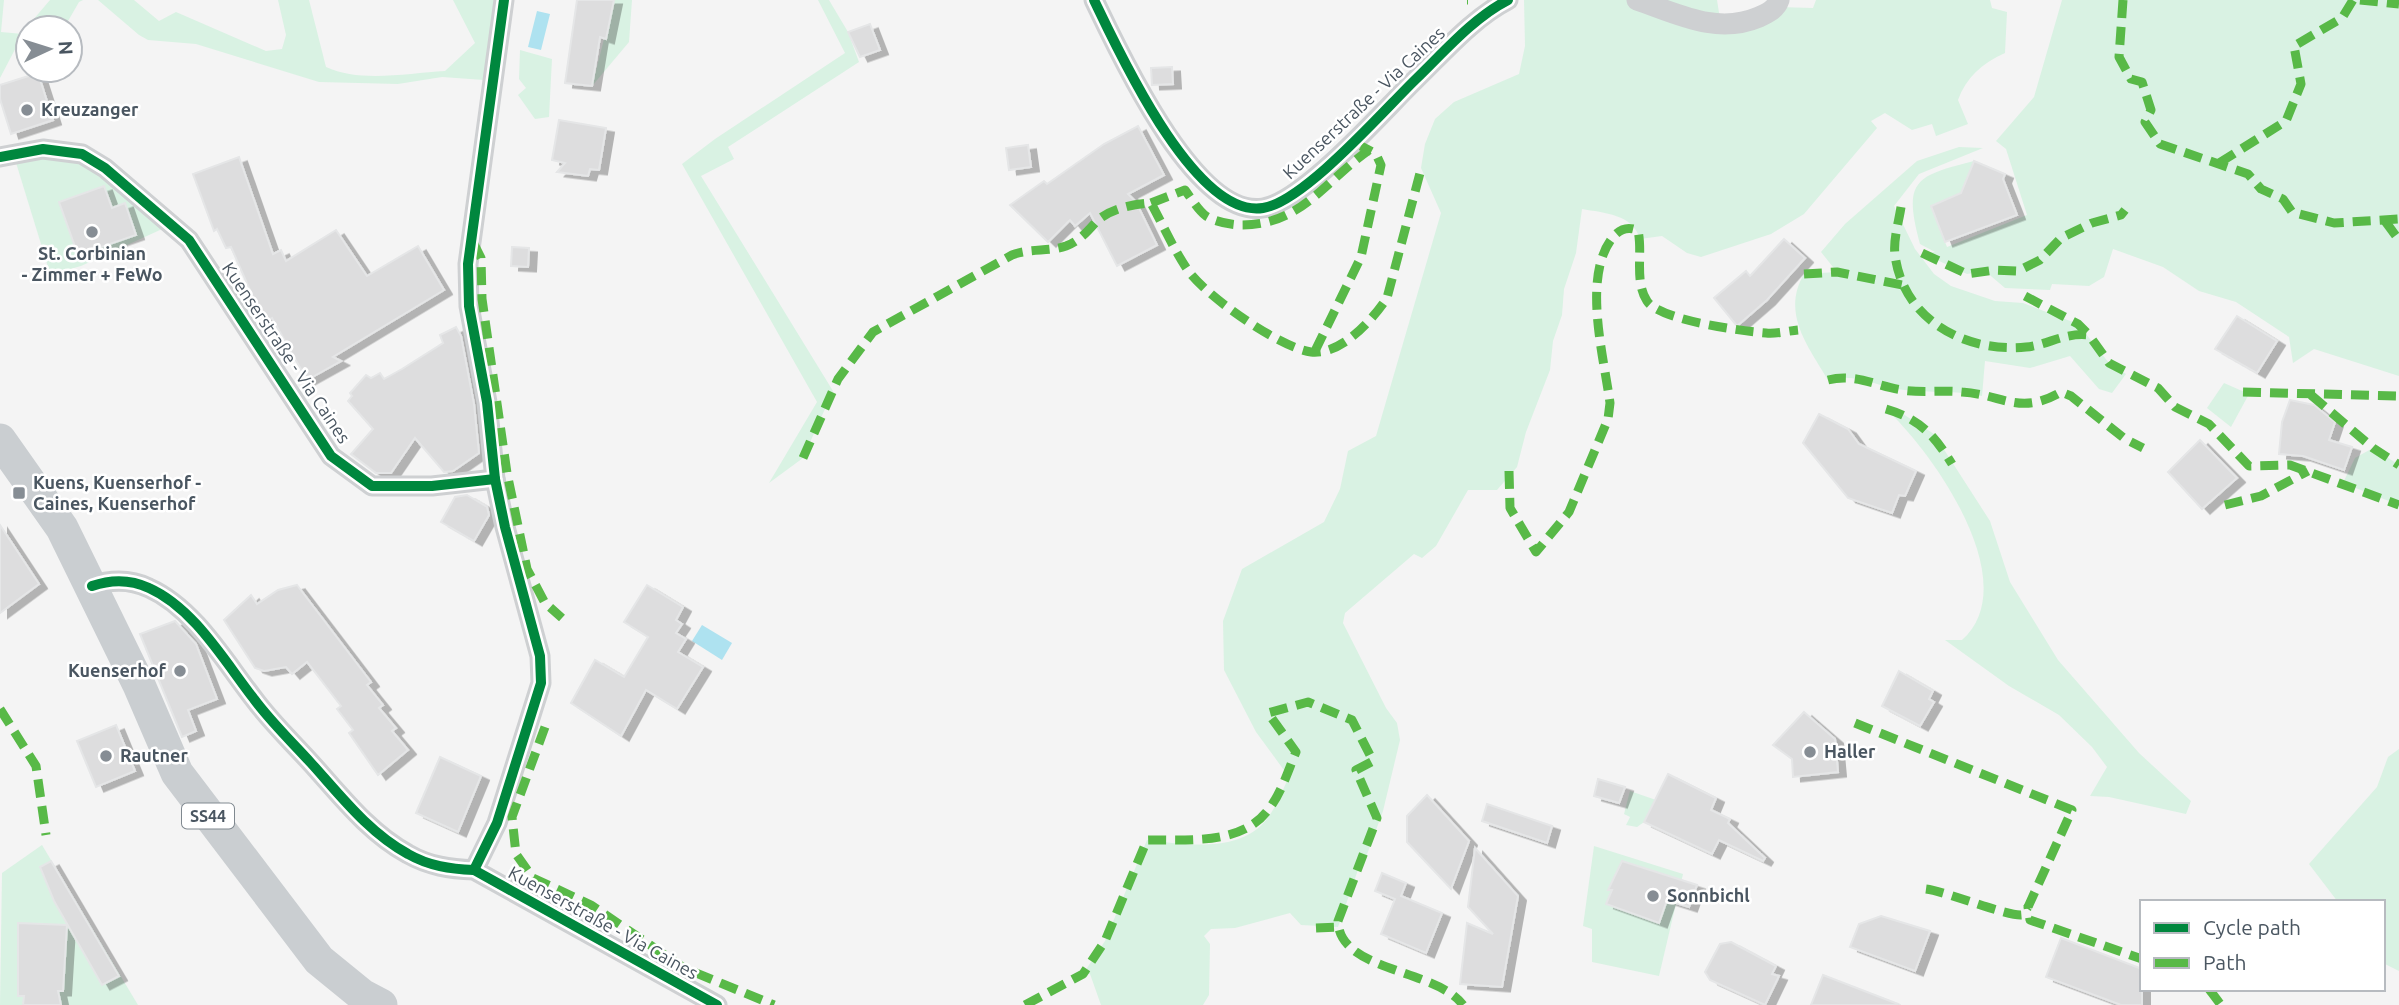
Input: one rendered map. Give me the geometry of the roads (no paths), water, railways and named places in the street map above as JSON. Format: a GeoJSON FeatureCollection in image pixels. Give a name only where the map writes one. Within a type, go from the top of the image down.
{"type":"FeatureCollection","features":[{"type":"Feature","properties":{"kind":"main road","name":"SS44"},"geometry":{"type":"LineString","coordinates":[[0,440],[62,528],[92,586],[177,773],[318,960],[362,995],[381,1005]]}},
{"type":"Feature","properties":{"kind":"street"},"geometry":{"type":"LineString","coordinates":[[474,870],[497,823],[541,683],[540,656],[495,480],[487,402],[469,306],[468,264],[504,0]]}},
{"type":"Feature","properties":{"kind":"street","name":"Kuenserstraße - Via Caines"},"geometry":{"type":"LineString","coordinates":[[1094,0],[1147,99],[1190,169],[1229,203],[1263,208],[1308,184],[1440,55],[1482,17],[1508,0]]}},
{"type":"Feature","properties":{"kind":"street"},"geometry":{"type":"LineString","coordinates":[[1637,0],[1708,25],[1727,25],[1763,16],[1777,7],[1779,0]]}},
{"type":"Feature","properties":{"kind":"street","name":"Kuenserstraße - Via Caines"},"geometry":{"type":"LineString","coordinates":[[0,157],[43,149],[82,154],[117,179],[188,240],[331,456],[372,486],[432,486],[495,480]]}},
{"type":"Feature","properties":{"kind":"street","name":"Kuenserstraße - Via Caines"},"geometry":{"type":"LineString","coordinates":[[92,586],[121,580],[149,588],[168,600],[211,642],[257,703],[381,836],[408,855],[445,869],[474,870],[717,1005]]}},
{"type":"Feature","properties":{"kind":"water"},"geometry":{"type":"Polygon","coordinates":[[[537,11],[550,14],[541,50],[528,47],[537,11]]]}},
{"type":"Feature","properties":{"kind":"water"},"geometry":{"type":"Polygon","coordinates":[[[702,625],[732,643],[722,660],[692,641],[702,625]]]}},
{"type":"Feature","properties":{"kind":"place","name":"Kreuzanger"},"geometry":{"type":"Point","coordinates":[27,110]}},
{"type":"Feature","properties":{"kind":"place","name":"St. Corbinian - Zimmer + FeWo"},"geometry":{"type":"Point","coordinates":[92,232]}},
{"type":"Feature","properties":{"kind":"place","name":"Kuens, Kuenserhof - Caines, Kuenserhof"},"geometry":{"type":"Point","coordinates":[19,493]}},
{"type":"Feature","properties":{"kind":"place","name":"Kuenserhof"},"geometry":{"type":"Point","coordinates":[180,671]}},
{"type":"Feature","properties":{"kind":"place","name":"Haller"},"geometry":{"type":"Point","coordinates":[1810,752]}},
{"type":"Feature","properties":{"kind":"place","name":"Rautner"},"geometry":{"type":"Point","coordinates":[106,756]}},
{"type":"Feature","properties":{"kind":"place","name":"Sonnbichl"},"geometry":{"type":"Point","coordinates":[1653,896]}}]}
